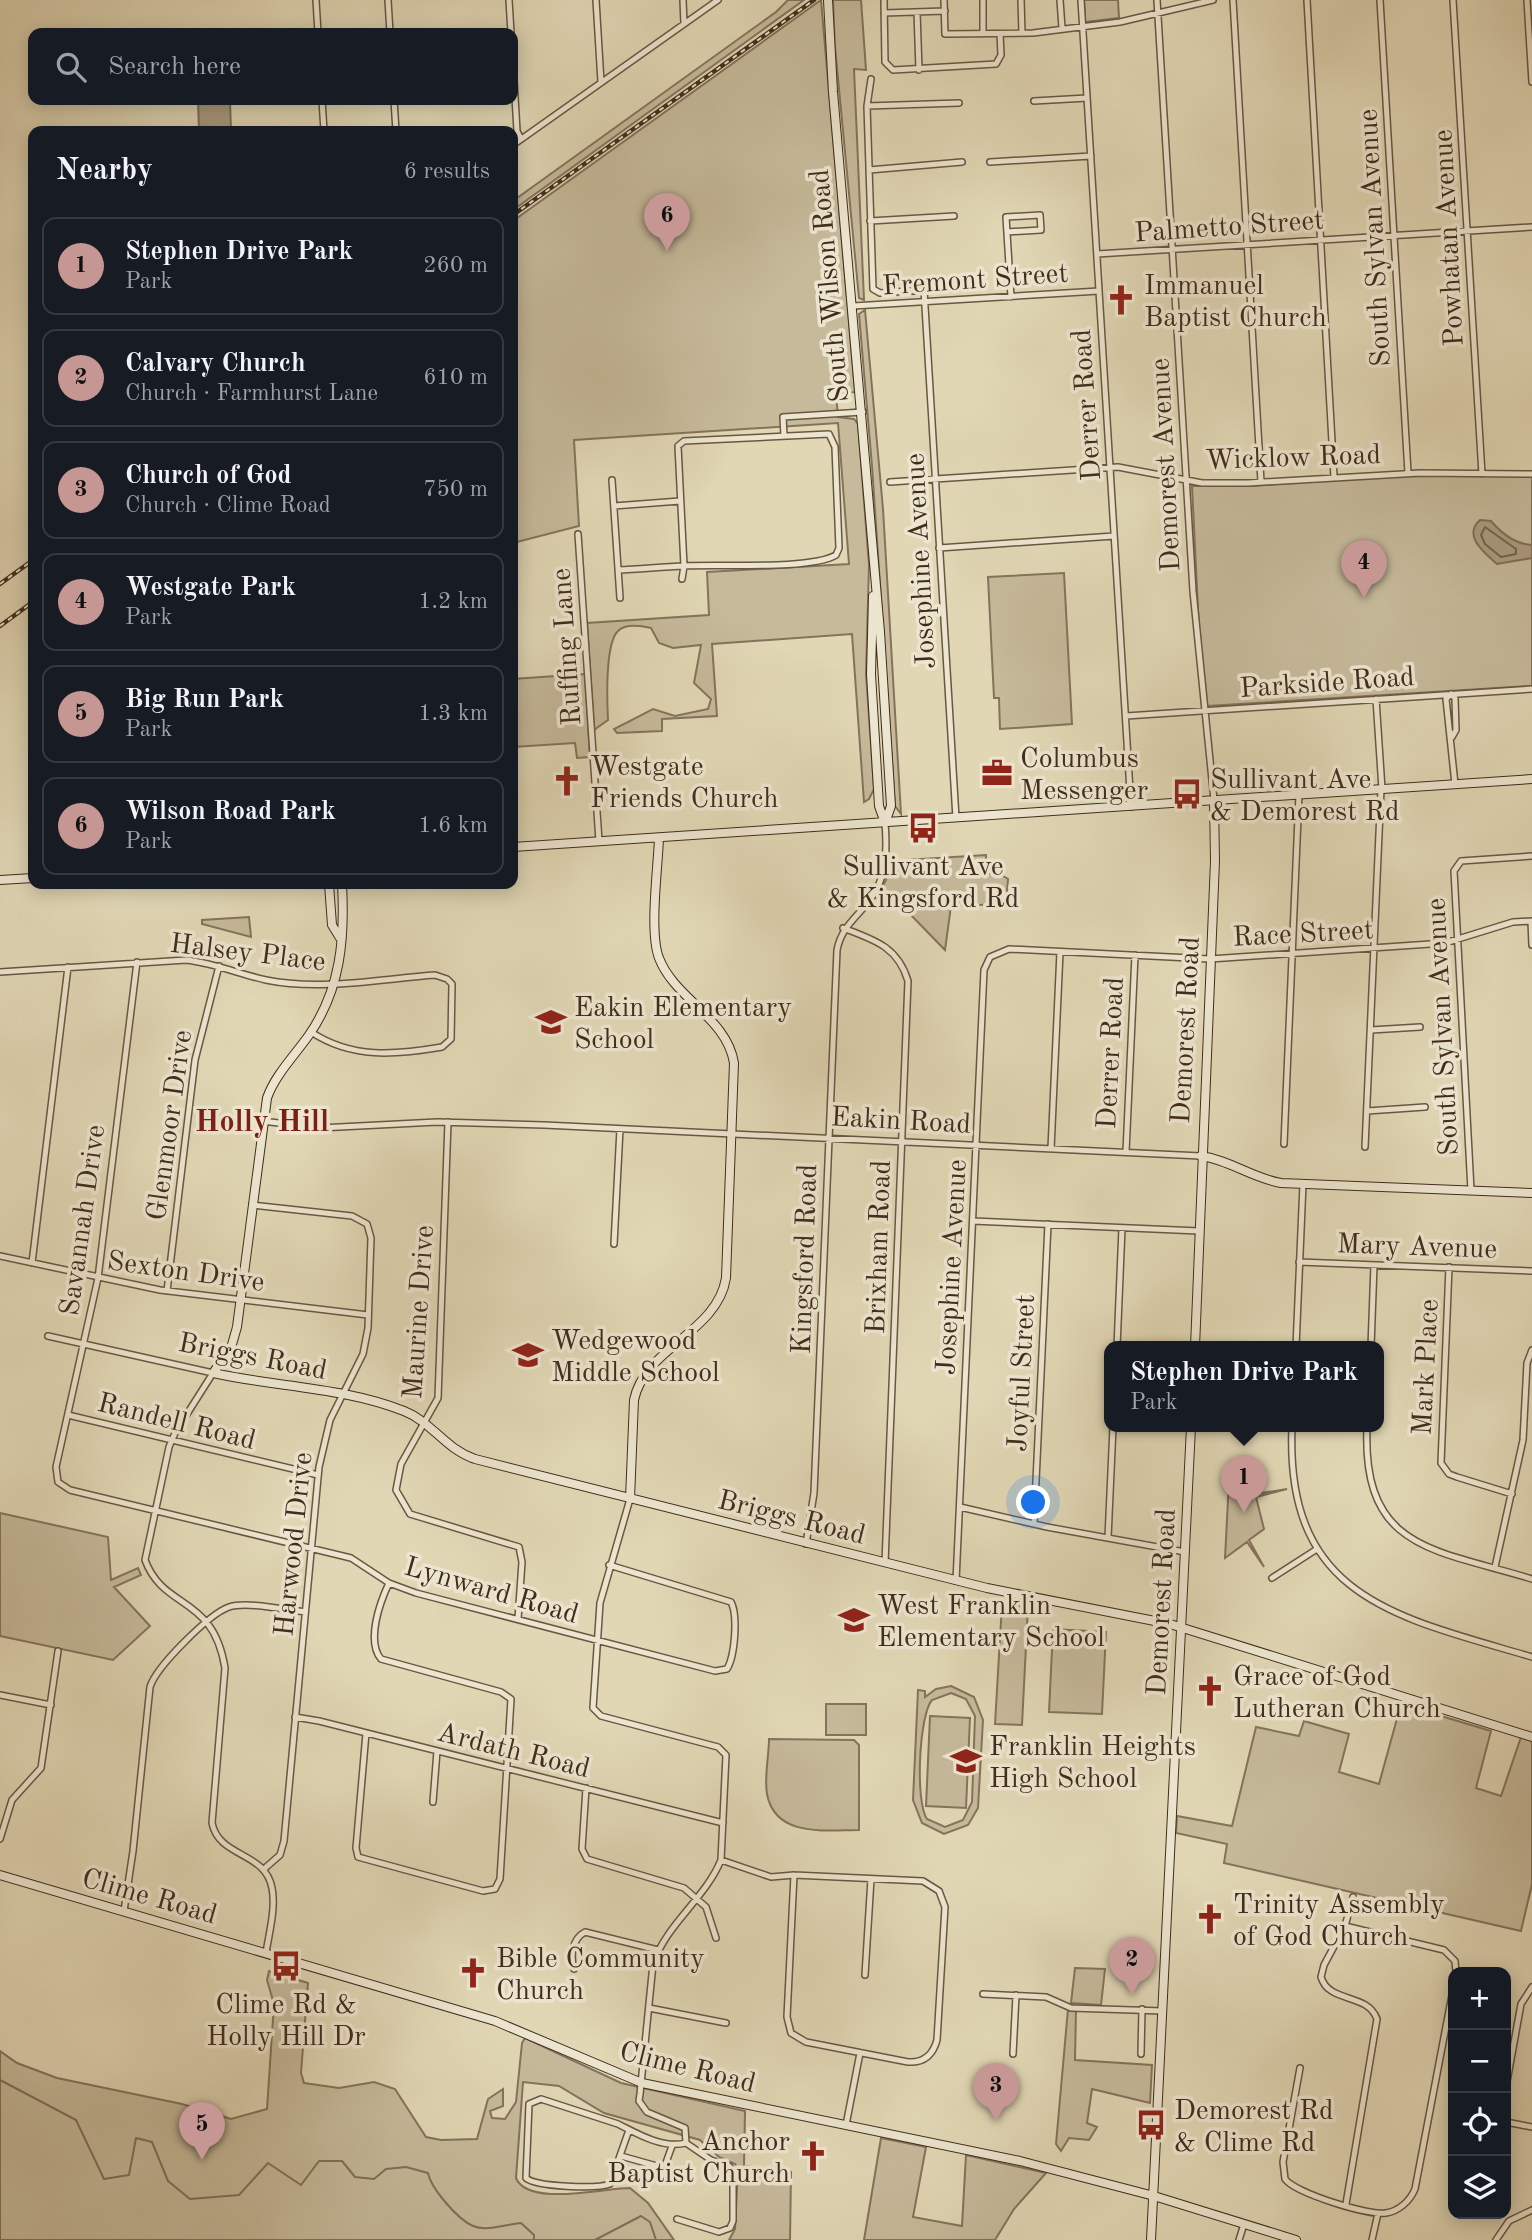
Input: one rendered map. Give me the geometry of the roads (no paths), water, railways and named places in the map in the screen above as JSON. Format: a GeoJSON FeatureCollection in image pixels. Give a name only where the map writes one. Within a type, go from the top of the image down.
{"type":"FeatureCollection","features":[{"type":"Feature","properties":{"kind":"street"},"geometry":{"type":"LineString","coordinates":[[316,0],[318,28]]}},
{"type":"Feature","properties":{"kind":"street"},"geometry":{"type":"LineString","coordinates":[[388,0],[390,28]]}},
{"type":"Feature","properties":{"kind":"street"},"geometry":{"type":"LineString","coordinates":[[509,0],[511,28]]}},
{"type":"Feature","properties":{"kind":"street"},"geometry":{"type":"LineString","coordinates":[[596,0],[601,82]]}},
{"type":"Feature","properties":{"kind":"street"},"geometry":{"type":"LineString","coordinates":[[682,0],[684,24]]}},
{"type":"Feature","properties":{"kind":"street"},"geometry":{"type":"LineString","coordinates":[[518,141],[718,0]]}},
{"type":"Feature","properties":{"kind":"street","name":"South Wilson Road"},"geometry":{"type":"LineString","coordinates":[[828,0],[874,568],[871,674],[879,806],[885,823]]}},
{"type":"Feature","properties":{"kind":"street"},"geometry":{"type":"LineString","coordinates":[[884,0],[885,64],[897,71],[996,64],[1001,55],[1000,34]]}},
{"type":"Feature","properties":{"kind":"street"},"geometry":{"type":"LineString","coordinates":[[944,0],[945,34],[1022,33],[1120,22],[1213,0]]}},
{"type":"Feature","properties":{"kind":"street"},"geometry":{"type":"LineString","coordinates":[[983,0],[983,34]]}},
{"type":"Feature","properties":{"kind":"street"},"geometry":{"type":"LineString","coordinates":[[1021,0],[1022,33]]}},
{"type":"Feature","properties":{"kind":"street"},"geometry":{"type":"LineString","coordinates":[[1060,0],[1062,28]]}},
{"type":"Feature","properties":{"kind":"street","name":"Derrer Road"},"geometry":{"type":"LineString","coordinates":[[1081,0],[1131,807]]}},
{"type":"Feature","properties":{"kind":"street","name":"Demorest Avenue"},"geometry":{"type":"LineString","coordinates":[[1157,0],[1186,481],[1203,710],[1214,800]]}},
{"type":"Feature","properties":{"kind":"street"},"geometry":{"type":"LineString","coordinates":[[1233,0],[1261,482]]}},
{"type":"Feature","properties":{"kind":"street"},"geometry":{"type":"LineString","coordinates":[[1307,0],[1334,477]]}},
{"type":"Feature","properties":{"kind":"street","name":"South Sylvan Avenue"},"geometry":{"type":"LineString","coordinates":[[1380,0],[1408,473]]}},
{"type":"Feature","properties":{"kind":"street","name":"Powhatan Avenue"},"geometry":{"type":"LineString","coordinates":[[1454,0],[1482,474]]}},
{"type":"Feature","properties":{"kind":"street"},"geometry":{"type":"LineString","coordinates":[[1527,0],[1532,82]]}},
{"type":"Feature","properties":{"kind":"street"},"geometry":{"type":"LineString","coordinates":[[884,13],[944,11]]}},
{"type":"Feature","properties":{"kind":"street"},"geometry":{"type":"LineString","coordinates":[[917,12],[919,70]]}},
{"type":"Feature","properties":{"kind":"street"},"geometry":{"type":"LineString","coordinates":[[871,79],[867,106],[873,289],[880,293],[966,287]]}},
{"type":"Feature","properties":{"kind":"street"},"geometry":{"type":"LineString","coordinates":[[1034,101],[1087,98]]}},
{"type":"Feature","properties":{"kind":"street"},"geometry":{"type":"LineString","coordinates":[[867,106],[958,103]]}},
{"type":"Feature","properties":{"kind":"street"},"geometry":{"type":"LineString","coordinates":[[322,105],[324,126]]}},
{"type":"Feature","properties":{"kind":"street"},"geometry":{"type":"LineString","coordinates":[[394,105],[397,126]]}},
{"type":"Feature","properties":{"kind":"street"},"geometry":{"type":"LineString","coordinates":[[515,105],[517,126]]}},
{"type":"Feature","properties":{"kind":"street"},"geometry":{"type":"LineString","coordinates":[[518,133],[521,139]]}},
{"type":"Feature","properties":{"kind":"street"},"geometry":{"type":"LineString","coordinates":[[990,162],[1091,156]]}},
{"type":"Feature","properties":{"kind":"street"},"geometry":{"type":"LineString","coordinates":[[869,170],[962,162]]}},
{"type":"Feature","properties":{"kind":"street"},"geometry":{"type":"LineString","coordinates":[[1007,232],[1041,230],[1040,215],[1006,217],[1011,297]]}},
{"type":"Feature","properties":{"kind":"street"},"geometry":{"type":"LineString","coordinates":[[870,221],[954,216]]}},
{"type":"Feature","properties":{"kind":"street","name":"Palmetto Street"},"geometry":{"type":"LineString","coordinates":[[1097,254],[1532,227]]}},
{"type":"Feature","properties":{"kind":"street","name":"Josephine Avenue"},"geometry":{"type":"LineString","coordinates":[[924,290],[956,818]]}},
{"type":"Feature","properties":{"kind":"street","name":"Fremont Street"},"geometry":{"type":"LineString","coordinates":[[853,306],[1099,291]]}},
{"type":"Feature","properties":{"kind":"street"},"geometry":{"type":"LineString","coordinates":[[784,436],[783,417],[863,412]]}},
{"type":"Feature","properties":{"kind":"street"},"geometry":{"type":"LineString","coordinates":[[618,570],[684,566],[824,560],[836,555],[839,548],[835,447],[829,434],[684,442],[678,446],[684,566],[682,579]]}},
{"type":"Feature","properties":{"kind":"street","name":"Wicklow Road"},"geometry":{"type":"LineString","coordinates":[[890,482],[1110,468],[1186,481],[1261,482],[1408,473],[1532,474]]}},
{"type":"Feature","properties":{"kind":"street"},"geometry":{"type":"LineString","coordinates":[[612,480],[620,598]]}},
{"type":"Feature","properties":{"kind":"street"},"geometry":{"type":"LineString","coordinates":[[614,506],[680,501]]}},
{"type":"Feature","properties":{"kind":"street","name":"Ruffing Lane"},"geometry":{"type":"LineString","coordinates":[[578,534],[599,841]]}},
{"type":"Feature","properties":{"kind":"street"},"geometry":{"type":"LineString","coordinates":[[939,548],[1114,536]]}},
{"type":"Feature","properties":{"kind":"street","name":"Parkside Road"},"geometry":{"type":"LineString","coordinates":[[1126,716],[1532,689]]}},
{"type":"Feature","properties":{"kind":"street"},"geometry":{"type":"LineString","coordinates":[[1451,694],[1455,698],[1456,714],[1452,737],[1455,784]]}},
{"type":"Feature","properties":{"kind":"street"},"geometry":{"type":"LineString","coordinates":[[1365,1147],[1381,789],[1376,699]]}},
{"type":"Feature","properties":{"kind":"street"},"geometry":{"type":"LineString","coordinates":[[518,847],[1532,779]]}},
{"type":"Feature","properties":{"kind":"street"},"geometry":{"type":"LineString","coordinates":[[1284,1144],[1299,794]]}},
{"type":"Feature","properties":{"kind":"street","name":"Demorest Road"},"geometry":{"type":"LineString","coordinates":[[1195,1341],[1214,800]]}},
{"type":"Feature","properties":{"kind":"street","name":"Kingsford Road"},"geometry":{"type":"LineString","coordinates":[[806,1544],[814,1493],[836,963],[844,928],[874,894],[882,876],[885,823]]}},
{"type":"Feature","properties":{"kind":"street"},"geometry":{"type":"LineString","coordinates":[[659,838],[656,950],[667,974],[718,1029],[731,1049],[735,1073],[725,1284],[710,1313],[655,1364],[639,1385],[635,1400],[630,1499],[600,1603],[596,1639],[595,1712],[722,1748],[726,1755],[721,1860],[716,1873],[670,1930],[653,1964],[639,2101],[642,2107],[680,2123],[685,2128],[686,2143]]}},
{"type":"Feature","properties":{"kind":"street","name":"South Sylvan Avenue"},"geometry":{"type":"LineString","coordinates":[[1471,1191],[1454,871],[1458,863],[1532,856]]}},
{"type":"Feature","properties":{"kind":"street"},"geometry":{"type":"LineString","coordinates":[[0,880],[28,878]]}},
{"type":"Feature","properties":{"kind":"street"},"geometry":{"type":"LineString","coordinates":[[329,889],[332,925],[340,938]]}},
{"type":"Feature","properties":{"kind":"street"},"geometry":{"type":"LineString","coordinates":[[266,1953],[273,1896],[264,1868],[256,1860],[221,1843],[214,1830],[212,1815],[225,1668],[222,1645],[208,1622],[150,1575],[145,1560],[153,1510],[172,1440],[233,1343],[241,1300],[262,1121],[275,1082],[326,1008],[335,982],[344,925],[342,889]]}},
{"type":"Feature","properties":{"kind":"street"},"geometry":{"type":"LineString","coordinates":[[1531,921],[1532,945]]}},
{"type":"Feature","properties":{"kind":"street","name":"Race Street"},"geometry":{"type":"LineString","coordinates":[[990,957],[1009,949],[1210,958],[1374,949],[1457,940],[1513,922],[1531,921]]}},
{"type":"Feature","properties":{"kind":"street","name":"Brixham Road"},"geometry":{"type":"LineString","coordinates":[[844,928],[877,940],[894,952],[903,963],[908,981],[884,1563]]}},
{"type":"Feature","properties":{"kind":"street"},"geometry":{"type":"LineString","coordinates":[[1051,1149],[1060,952]]}},
{"type":"Feature","properties":{"kind":"street","name":"Derrer Road"},"geometry":{"type":"LineString","coordinates":[[1126,1152],[1135,955]]}},
{"type":"Feature","properties":{"kind":"street","name":"Josephine Avenue"},"geometry":{"type":"LineString","coordinates":[[956,1581],[984,970],[990,957]]}},
{"type":"Feature","properties":{"kind":"street","name":"Halsey Place"},"geometry":{"type":"LineString","coordinates":[[0,972],[186,960],[219,966],[266,980],[335,982],[435,975],[449,980],[453,989],[451,1039],[448,1045],[432,1049],[356,1052],[341,1049],[311,1032]]}},
{"type":"Feature","properties":{"kind":"street","name":"Savannah Drive"},"geometry":{"type":"LineString","coordinates":[[58,1482],[56,1467],[98,1278],[137,962]]}},
{"type":"Feature","properties":{"kind":"street","name":"Glenmoor Drive"},"geometry":{"type":"LineString","coordinates":[[167,1291],[195,1060],[219,966]]}},
{"type":"Feature","properties":{"kind":"street"},"geometry":{"type":"LineString","coordinates":[[32,1263],[68,967]]}},
{"type":"Feature","properties":{"kind":"street"},"geometry":{"type":"LineString","coordinates":[[1371,1030],[1420,1027]]}},
{"type":"Feature","properties":{"kind":"street"},"geometry":{"type":"LineString","coordinates":[[1367,1111],[1425,1107]]}},
{"type":"Feature","properties":{"kind":"street","name":"Eakin Road"},"geometry":{"type":"LineString","coordinates":[[262,1121],[320,1128],[448,1122],[1201,1156],[1225,1161],[1268,1181],[1532,1193]]}},
{"type":"Feature","properties":{"kind":"street","name":"Maurine Drive"},"geometry":{"type":"LineString","coordinates":[[448,1122],[438,1398],[398,1472],[398,1499],[410,1514],[426,1521],[519,1547],[522,1562],[518,1619]]}},
{"type":"Feature","properties":{"kind":"street"},"geometry":{"type":"LineString","coordinates":[[614,1244],[620,1129]]}},
{"type":"Feature","properties":{"kind":"street"},"geometry":{"type":"LineString","coordinates":[[1296,1341],[1303,1184]]}},
{"type":"Feature","properties":{"kind":"street","name":"Harwood Drive"},"geometry":{"type":"LineString","coordinates":[[252,1205],[352,1216],[367,1224],[371,1238],[368,1315],[363,1354],[323,1442],[318,1475],[284,1841],[280,1855],[264,1868]]}},
{"type":"Feature","properties":{"kind":"street"},"geometry":{"type":"LineString","coordinates":[[973,1221],[1199,1231]]}},
{"type":"Feature","properties":{"kind":"street","name":"Joyful Street"},"geometry":{"type":"LineString","coordinates":[[1034,1524],[1048,1224]]}},
{"type":"Feature","properties":{"kind":"street"},"geometry":{"type":"LineString","coordinates":[[1117,1341],[1122,1227]]}},
{"type":"Feature","properties":{"kind":"street","name":"Sexton Drive"},"geometry":{"type":"LineString","coordinates":[[0,1256],[167,1291],[368,1315]]}},
{"type":"Feature","properties":{"kind":"street","name":"Mary Avenue"},"geometry":{"type":"LineString","coordinates":[[1300,1262],[1532,1271]]}},
{"type":"Feature","properties":{"kind":"street"},"geometry":{"type":"LineString","coordinates":[[1371,1341],[1374,1265]]}},
{"type":"Feature","properties":{"kind":"street","name":"Mark Place"},"geometry":{"type":"LineString","coordinates":[[1450,1268],[1441,1457],[1443,1468],[1457,1477],[1512,1494]]}},
{"type":"Feature","properties":{"kind":"street","name":"Briggs Road"},"geometry":{"type":"LineString","coordinates":[[48,1336],[213,1373],[293,1384],[404,1411],[425,1424],[450,1448],[468,1457],[956,1581],[1171,1624],[1532,1737]]}},
{"type":"Feature","properties":{"kind":"street"},"geometry":{"type":"LineString","coordinates":[[1495,1567],[1523,1440],[1527,1363],[1532,1350]]}},
{"type":"Feature","properties":{"kind":"street","name":"Randell Road"},"geometry":{"type":"LineString","coordinates":[[68,1415],[318,1475]]}},
{"type":"Feature","properties":{"kind":"street"},"geometry":{"type":"LineString","coordinates":[[1108,1538],[1113,1432]]}},
{"type":"Feature","properties":{"kind":"street","name":"Demorest Road"},"geometry":{"type":"LineString","coordinates":[[1151,2240],[1191,1432]]}},
{"type":"Feature","properties":{"kind":"street"},"geometry":{"type":"LineString","coordinates":[[1292,1432],[1291,1472],[1296,1500],[1317,1549],[1336,1573],[1364,1598],[1393,1614],[1532,1657]]}},
{"type":"Feature","properties":{"kind":"street"},"geometry":{"type":"LineString","coordinates":[[1367,1432],[1369,1480],[1378,1505],[1388,1520],[1415,1541],[1532,1579]]}},
{"type":"Feature","properties":{"kind":"street","name":"Lynward Road"},"geometry":{"type":"LineString","coordinates":[[58,1482],[70,1490],[358,1561],[389,1583],[416,1593],[719,1671],[730,1665],[733,1606],[728,1600],[609,1565]]}},
{"type":"Feature","properties":{"kind":"street"},"geometry":{"type":"LineString","coordinates":[[960,1507],[1034,1524],[1185,1552]]}},
{"type":"Feature","properties":{"kind":"street"},"geometry":{"type":"LineString","coordinates":[[1272,1578],[1317,1549]]}},
{"type":"Feature","properties":{"kind":"street"},"geometry":{"type":"LineString","coordinates":[[366,1732],[356,1848],[358,1857],[483,1891],[495,1889],[500,1879],[512,1705],[507,1694],[388,1663],[377,1654],[380,1604],[389,1583]]}},
{"type":"Feature","properties":{"kind":"street"},"geometry":{"type":"LineString","coordinates":[[124,1911],[152,1678],[160,1667],[208,1622],[231,1606],[305,1612]]}},
{"type":"Feature","properties":{"kind":"street"},"geometry":{"type":"LineString","coordinates":[[0,1839],[12,1800],[41,1768],[58,1651]]}},
{"type":"Feature","properties":{"kind":"street"},"geometry":{"type":"LineString","coordinates":[[0,1695],[51,1706]]}},
{"type":"Feature","properties":{"kind":"street","name":"Ardath Road"},"geometry":{"type":"LineString","coordinates":[[295,1717],[366,1732],[723,1823]]}},
{"type":"Feature","properties":{"kind":"street"},"geometry":{"type":"LineString","coordinates":[[433,1802],[437,1751]]}},
{"type":"Feature","properties":{"kind":"street"},"geometry":{"type":"LineString","coordinates":[[586,1788],[582,1849],[587,1859],[674,1883],[696,1898],[708,1911],[716,1938]]}},
{"type":"Feature","properties":{"kind":"street"},"geometry":{"type":"LineString","coordinates":[[721,1860],[758,1875],[794,1875],[923,1881],[939,1891],[945,1907],[937,2040],[929,2056],[914,2062],[806,2042],[791,2033],[787,2017],[794,1875]]}},
{"type":"Feature","properties":{"kind":"street","name":"Clime Road"},"geometry":{"type":"LineString","coordinates":[[0,1875],[504,2024],[642,2083],[994,2155],[1154,2196],[1296,2240]]}},
{"type":"Feature","properties":{"kind":"street"},"geometry":{"type":"LineString","coordinates":[[865,1975],[871,1879]]}},
{"type":"Feature","properties":{"kind":"street"},"geometry":{"type":"LineString","coordinates":[[1346,2204],[1378,2029],[1377,2018],[1369,2005],[1332,1992],[1322,1981],[1324,1965],[1345,1926],[1353,1897]]}},
{"type":"Feature","properties":{"kind":"street"},"geometry":{"type":"LineString","coordinates":[[1345,1926],[1437,1947],[1451,1954],[1455,1967]]}},
{"type":"Feature","properties":{"kind":"street"},"geometry":{"type":"LineString","coordinates":[[574,1969],[572,1961],[575,1940],[584,1932],[658,1950]]}},
{"type":"Feature","properties":{"kind":"street"},"geometry":{"type":"LineString","coordinates":[[1511,2059],[1521,2004],[1532,1987]]}},
{"type":"Feature","properties":{"kind":"street"},"geometry":{"type":"LineString","coordinates":[[983,1994],[1046,1997],[1071,2008],[1163,2011]]}},
{"type":"Feature","properties":{"kind":"street"},"geometry":{"type":"LineString","coordinates":[[1013,2054],[1016,1995]]}},
{"type":"Feature","properties":{"kind":"street"},"geometry":{"type":"LineString","coordinates":[[649,2008],[726,2024]]}},
{"type":"Feature","properties":{"kind":"street"},"geometry":{"type":"LineString","coordinates":[[1141,2054],[1142,2009]]}},
{"type":"Feature","properties":{"kind":"street"},"geometry":{"type":"LineString","coordinates":[[1300,2068],[1282,2171],[1290,2186],[1378,2213],[1402,2206],[1415,2189],[1448,2016]]}},
{"type":"Feature","properties":{"kind":"street"},"geometry":{"type":"LineString","coordinates":[[846,2125],[860,2053]]}},
{"type":"Feature","properties":{"kind":"street"},"geometry":{"type":"LineString","coordinates":[[629,2130],[614,2179],[603,2187],[533,2183],[526,2178],[529,2105],[541,2099],[629,2130],[672,2146],[686,2143],[711,2160],[729,2166],[733,2172],[731,2227],[719,2232],[677,2219]]}},
{"type":"Feature","properties":{"kind":"street"},"geometry":{"type":"LineString","coordinates":[[1511,2123],[1532,2127]]}},
{"type":"Feature","properties":{"kind":"street"},"geometry":{"type":"LineString","coordinates":[[621,2156],[664,2168],[672,2146]]}},
{"type":"Feature","properties":{"kind":"street"},"geometry":{"type":"LineString","coordinates":[[1496,2240],[1509,2221],[1532,2210]]}},
{"type":"Feature","properties":{"kind":"street"},"geometry":{"type":"LineString","coordinates":[[1372,2240],[1378,2213]]}},
{"type":"Feature","properties":{"kind":"street"},"geometry":{"type":"LineString","coordinates":[[1239,2240],[1244,2224]]}},
{"type":"Feature","properties":{"kind":"water"},"geometry":{"type":"Polygon","coordinates":[[[198,105],[230,105],[231,126],[199,126],[198,105]]]}},
{"type":"Feature","properties":{"kind":"water"},"geometry":{"type":"Polygon","coordinates":[[[1480,520],[1491,521],[1509,538],[1532,545],[1532,558],[1497,564],[1474,538],[1475,526],[1480,520]]]}},
{"type":"Feature","properties":{"kind":"waterway"},"geometry":{"type":"LineString","coordinates":[[0,2080],[76,2120],[104,2179],[129,2175],[136,2138],[152,2142],[168,2181],[190,2199],[239,2195],[268,2163],[301,2185],[319,2161],[342,2161],[355,2177],[374,2179],[386,2169],[406,2167],[428,2173],[434,2187],[446,2202],[473,2226],[491,2228],[521,2223],[534,2235],[534,2240]]}},
{"type":"Feature","properties":{"kind":"waterway"},"geometry":{"type":"LineString","coordinates":[[595,2240],[641,2216],[650,2222],[656,2240]]}},
{"type":"Feature","properties":{"kind":"railway"},"geometry":{"type":"LineString","coordinates":[[518,211],[814,0]]}},
{"type":"Feature","properties":{"kind":"railway"},"geometry":{"type":"LineString","coordinates":[[0,584],[28,564]]}},
{"type":"Feature","properties":{"kind":"railway"},"geometry":{"type":"LineString","coordinates":[[0,626],[28,605]]}},
{"type":"Feature","properties":{"kind":"place","name":"Wilson Road Park"},"geometry":{"type":"Point","coordinates":[667,251]}},
{"type":"Feature","properties":{"kind":"place","name":"Immanuel Baptist Church"},"geometry":{"type":"Point","coordinates":[1121,300]}},
{"type":"Feature","properties":{"kind":"place","name":"Westgate Park"},"geometry":{"type":"Point","coordinates":[1364,598]}},
{"type":"Feature","properties":{"kind":"place","name":"Columbus Messenger"},"geometry":{"type":"Point","coordinates":[997,773]}},
{"type":"Feature","properties":{"kind":"place","name":"Westgate Friends Church"},"geometry":{"type":"Point","coordinates":[567,781]}},
{"type":"Feature","properties":{"kind":"place","name":"Sullivant Ave & Demorest Rd"},"geometry":{"type":"Point","coordinates":[1187,794]}},
{"type":"Feature","properties":{"kind":"place","name":"Sullivant Ave & Kingsford Rd"},"geometry":{"type":"Point","coordinates":[923,828]}},
{"type":"Feature","properties":{"kind":"place","name":"Eakin Elementary School"},"geometry":{"type":"Point","coordinates":[551,1022]}},
{"type":"Feature","properties":{"kind":"place","name":"Wedgewood Middle School"},"geometry":{"type":"Point","coordinates":[528,1355]}},
{"type":"Feature","properties":{"kind":"place","name":"Stephen Drive Park"},"geometry":{"type":"Point","coordinates":[1244,1513]}},
{"type":"Feature","properties":{"kind":"place","name":"West Franklin Elementary School"},"geometry":{"type":"Point","coordinates":[854,1620]}},
{"type":"Feature","properties":{"kind":"place","name":"Grace of God Lutheran Church"},"geometry":{"type":"Point","coordinates":[1210,1691]}},
{"type":"Feature","properties":{"kind":"place","name":"Franklin Heights High School"},"geometry":{"type":"Point","coordinates":[966,1761]}},
{"type":"Feature","properties":{"kind":"place","name":"Trinity Assembly of God Church"},"geometry":{"type":"Point","coordinates":[1210,1919]}},
{"type":"Feature","properties":{"kind":"place","name":"Clime Rd & Holly Hill Dr"},"geometry":{"type":"Point","coordinates":[286,1966]}},
{"type":"Feature","properties":{"kind":"place","name":"Bible Community Church"},"geometry":{"type":"Point","coordinates":[473,1973]}},
{"type":"Feature","properties":{"kind":"place","name":"Calvary Church"},"geometry":{"type":"Point","coordinates":[1132,1995]}},
{"type":"Feature","properties":{"kind":"place","name":"Church of God"},"geometry":{"type":"Point","coordinates":[996,2121]}},
{"type":"Feature","properties":{"kind":"place","name":"Demorest Rd & Clime Rd"},"geometry":{"type":"Point","coordinates":[1151,2125]}},
{"type":"Feature","properties":{"kind":"place","name":"Anchor Baptist Church"},"geometry":{"type":"Point","coordinates":[813,2156]}},
{"type":"Feature","properties":{"kind":"place","name":"Big Run Park"},"geometry":{"type":"Point","coordinates":[202,2160]}},
{"type":"Feature","properties":{"kind":"district","name":"Holly Hill"},"geometry":{"type":"Point","coordinates":[262,1121]}}]}
